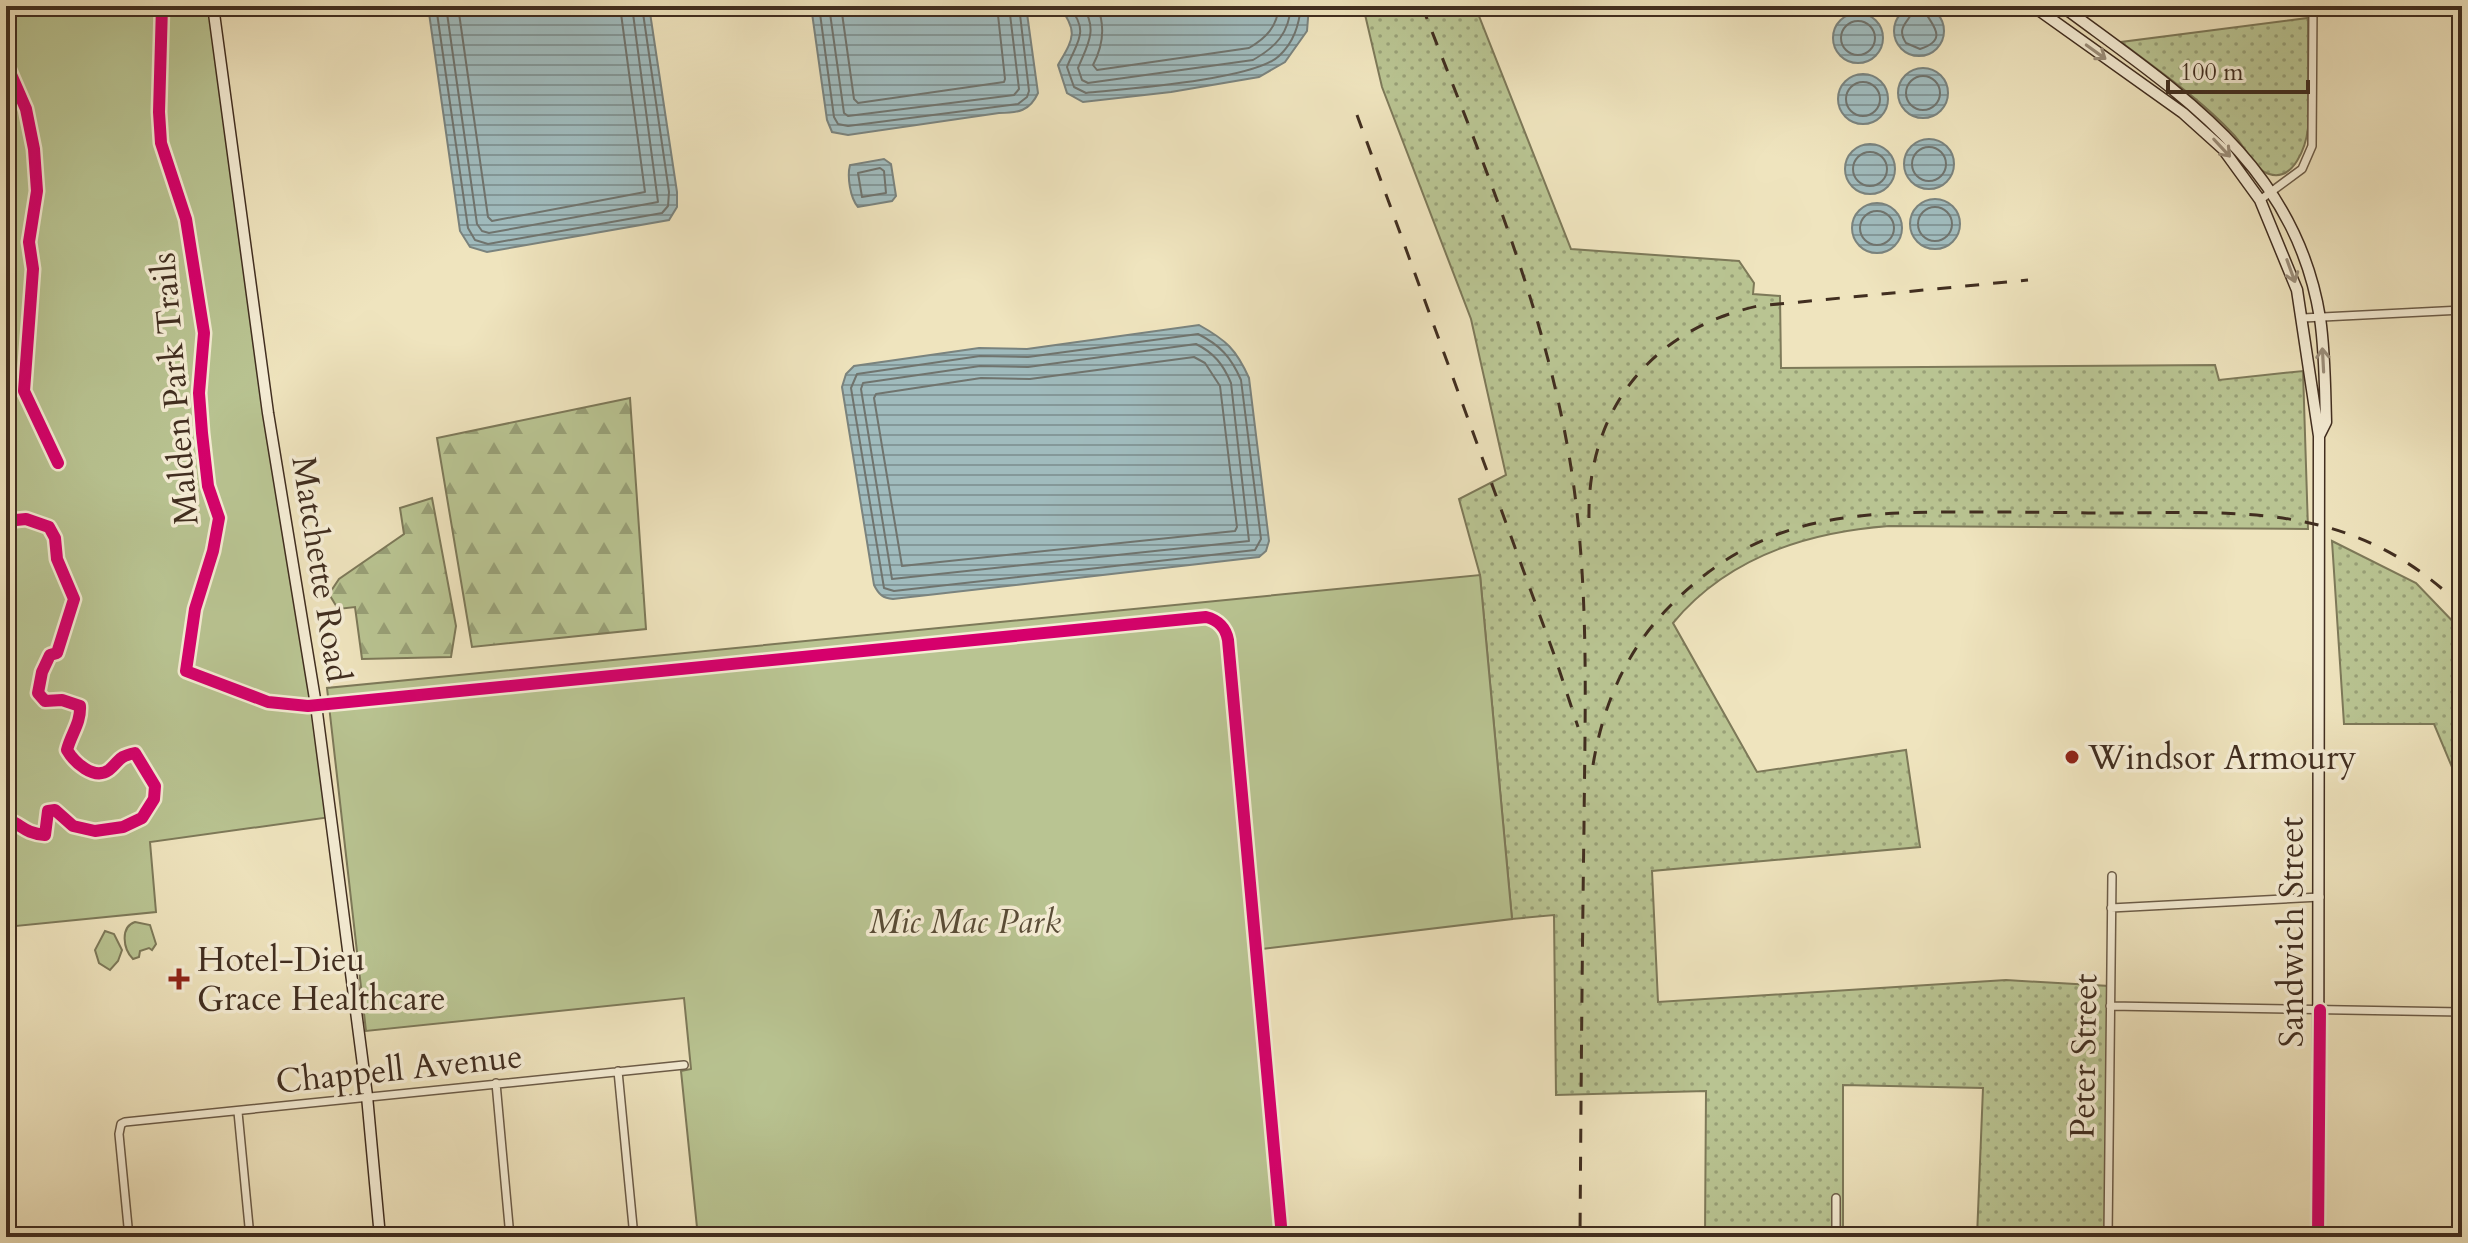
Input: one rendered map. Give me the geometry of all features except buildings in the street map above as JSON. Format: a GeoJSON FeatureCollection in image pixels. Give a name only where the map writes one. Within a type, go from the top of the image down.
{"type":"FeatureCollection","features":[{"type":"Feature","properties":{"kind":"main road","name":"Matchette Road"},"geometry":{"type":"LineString","coordinates":[[213,6],[268,413],[316,705],[367,1096],[380,1237]]}},
{"type":"Feature","properties":{"kind":"main road"},"geometry":{"type":"LineString","coordinates":[[2033,6],[2204,130],[2239,168],[2260,200],[2288,263],[2303,318],[2319,436]]}},
{"type":"Feature","properties":{"kind":"main road"},"geometry":{"type":"LineString","coordinates":[[2062,6],[2199,110],[2228,138],[2271,192],[2300,251],[2320,317],[2326,422],[2319,436]]}},
{"type":"Feature","properties":{"kind":"main road","name":"Sandwich Street"},"geometry":{"type":"LineString","coordinates":[[2318,1237],[2319,436]]}},
{"type":"Feature","properties":{"kind":"street"},"geometry":{"type":"LineString","coordinates":[[2260,200],[2302,169],[2312,146],[2313,6]]}},
{"type":"Feature","properties":{"kind":"street"},"geometry":{"type":"LineString","coordinates":[[2303,318],[2462,310]]}},
{"type":"Feature","properties":{"kind":"street","name":"Peter Street"},"geometry":{"type":"LineString","coordinates":[[2108,1237],[2112,876]]}},
{"type":"Feature","properties":{"kind":"street"},"geometry":{"type":"LineString","coordinates":[[2111,908],[2320,897]]}},
{"type":"Feature","properties":{"kind":"street"},"geometry":{"type":"LineString","coordinates":[[2110,1006],[2462,1012]]}},
{"type":"Feature","properties":{"kind":"street","name":"Chappell Avenue"},"geometry":{"type":"LineString","coordinates":[[129,1237],[119,1134],[121,1124],[130,1120],[238,1112],[684,1065]]}},
{"type":"Feature","properties":{"kind":"street"},"geometry":{"type":"LineString","coordinates":[[618,1071],[634,1237]]}},
{"type":"Feature","properties":{"kind":"street"},"geometry":{"type":"LineString","coordinates":[[496,1083],[510,1237]]}},
{"type":"Feature","properties":{"kind":"street"},"geometry":{"type":"LineString","coordinates":[[238,1112],[250,1237]]}},
{"type":"Feature","properties":{"kind":"street"},"geometry":{"type":"LineString","coordinates":[[1836,1198],[1836,1237]]}},
{"type":"Feature","properties":{"kind":"green space"},"geometry":{"type":"Polygon","coordinates":[[[6,6],[214,6],[331,817],[150,842],[156,912],[6,927],[6,6]]]}},
{"type":"Feature","properties":{"kind":"green space"},"geometry":{"type":"Polygon","coordinates":[[[1363,6],[1475,6],[1571,249],[1739,261],[1754,283],[1753,294],[1780,296],[1781,368],[2215,365],[2219,380],[2303,371],[2308,529],[1889,526],[1859,529],[1799,542],[1744,565],[1694,600],[1673,623],[1757,772],[1906,750],[1920,847],[1652,871],[1658,1002],[2006,980],[2109,986],[2106,1237],[1977,1237],[1983,1088],[1843,1085],[1843,1237],[1705,1237],[1706,1091],[1556,1095],[1554,915],[1512,919],[1480,575],[1459,499],[1506,475],[1471,319],[1382,87],[1363,6]]]}},
{"type":"Feature","properties":{"kind":"green space"},"geometry":{"type":"Polygon","coordinates":[[[2308,18],[2307,135],[2292,168],[2278,175],[2269,174],[2258,167],[2236,138],[2206,108],[2121,42],[2308,18]]]}},
{"type":"Feature","properties":{"kind":"green space"},"geometry":{"type":"Polygon","coordinates":[[[630,398],[646,629],[472,647],[437,438],[630,398]]]}},
{"type":"Feature","properties":{"kind":"green space"},"geometry":{"type":"Polygon","coordinates":[[[432,498],[456,626],[451,657],[362,659],[355,607],[338,609],[329,594],[339,579],[404,534],[400,508],[432,498]]]}},
{"type":"Feature","properties":{"kind":"green space"},"geometry":{"type":"Polygon","coordinates":[[[2332,541],[2416,583],[2462,631],[2462,791],[2434,724],[2344,724],[2332,541]]]}},
{"type":"Feature","properties":{"kind":"green space","name":"Mic Mac Park"},"geometry":{"type":"Polygon","coordinates":[[[1480,575],[1512,919],[1254,950],[1280,1237],[698,1237],[681,1071],[691,1069],[684,998],[366,1031],[327,688],[1480,575]]]}},
{"type":"Feature","properties":{"kind":"green space"},"geometry":{"type":"Polygon","coordinates":[[[135,922],[150,925],[156,944],[152,950],[140,951],[139,957],[133,959],[127,950],[125,933],[135,922]]]}},
{"type":"Feature","properties":{"kind":"green space"},"geometry":{"type":"Polygon","coordinates":[[[105,931],[114,934],[122,950],[110,970],[99,963],[95,950],[105,931]]]}},
{"type":"Feature","properties":{"kind":"water"},"geometry":{"type":"Polygon","coordinates":[[[428,6],[649,6],[677,192],[677,207],[669,220],[487,252],[470,247],[460,231],[428,6]]]}},
{"type":"Feature","properties":{"kind":"water"},"geometry":{"type":"Polygon","coordinates":[[[811,6],[1026,6],[1038,93],[1031,104],[1018,111],[848,135],[832,132],[827,120],[811,6]]]}},
{"type":"Feature","properties":{"kind":"water"},"geometry":{"type":"Polygon","coordinates":[[[1059,6],[1309,6],[1307,31],[1285,62],[1259,77],[1171,92],[1083,102],[1067,93],[1058,65],[1072,36],[1069,23],[1059,6]]]}},
{"type":"Feature","properties":{"kind":"water"},"geometry":{"type":"Polygon","coordinates":[[[1919,6],[1937,13],[1944,31],[1937,49],[1919,56],[1901,49],[1894,31],[1901,13],[1919,6]]]}},
{"type":"Feature","properties":{"kind":"water"},"geometry":{"type":"Polygon","coordinates":[[[1858,13],[1876,20],[1883,38],[1876,56],[1858,63],[1840,56],[1833,38],[1840,20],[1858,13]]]}},
{"type":"Feature","properties":{"kind":"water"},"geometry":{"type":"Polygon","coordinates":[[[1923,68],[1941,75],[1948,93],[1941,111],[1923,118],[1905,111],[1898,93],[1905,75],[1923,68]]]}},
{"type":"Feature","properties":{"kind":"water"},"geometry":{"type":"Polygon","coordinates":[[[1863,74],[1881,81],[1888,99],[1881,117],[1863,124],[1845,117],[1838,99],[1845,81],[1863,74]]]}},
{"type":"Feature","properties":{"kind":"water"},"geometry":{"type":"Polygon","coordinates":[[[1929,139],[1947,146],[1954,164],[1947,182],[1929,189],[1911,182],[1904,164],[1911,146],[1929,139]]]}},
{"type":"Feature","properties":{"kind":"water"},"geometry":{"type":"Polygon","coordinates":[[[1870,144],[1888,151],[1895,169],[1888,187],[1870,194],[1852,187],[1845,169],[1852,151],[1870,144]]]}},
{"type":"Feature","properties":{"kind":"water"},"geometry":{"type":"Polygon","coordinates":[[[884,159],[891,164],[896,196],[892,201],[858,207],[850,187],[850,165],[884,159]]]}},
{"type":"Feature","properties":{"kind":"water"},"geometry":{"type":"Polygon","coordinates":[[[1935,199],[1953,206],[1960,224],[1953,242],[1935,249],[1917,242],[1910,224],[1917,206],[1935,199]]]}},
{"type":"Feature","properties":{"kind":"water"},"geometry":{"type":"Polygon","coordinates":[[[1877,203],[1895,210],[1902,228],[1895,246],[1877,253],[1859,246],[1852,228],[1859,210],[1877,203]]]}},
{"type":"Feature","properties":{"kind":"water"},"geometry":{"type":"Polygon","coordinates":[[[1199,325],[1229,346],[1249,378],[1269,541],[1266,551],[1259,557],[893,599],[880,594],[874,585],[842,387],[846,374],[854,366],[979,348],[1027,349],[1199,325]]]}},
{"type":"Feature","properties":{"kind":"railway"},"geometry":{"type":"LineString","coordinates":[[1422,6],[1526,283],[1557,397],[1576,501],[1583,594],[1585,687],[1580,1237]]}},
{"type":"Feature","properties":{"kind":"railway"},"geometry":{"type":"LineString","coordinates":[[1357,115],[1578,727]]}},
{"type":"Feature","properties":{"kind":"railway"},"geometry":{"type":"LineString","coordinates":[[1589,518],[1591,479],[1600,443],[1614,410],[1633,380],[1657,355],[1687,334],[1720,317],[1758,306],[2028,280]]}},
{"type":"Feature","properties":{"kind":"railway"},"geometry":{"type":"LineString","coordinates":[[1593,765],[1603,720],[1619,679],[1642,640],[1671,605],[1735,555],[1768,538],[1837,519],[1954,512],[2192,512],[2287,519],[2332,529],[2376,546],[2419,571],[2462,607]]}},
{"type":"Feature","properties":{"kind":"cycle path","name":"Malden Park Trails"},"geometry":{"type":"LineString","coordinates":[[162,6],[161,143],[186,219],[204,333],[199,393],[202,433],[208,486],[219,518],[213,551],[195,609],[186,671]]}},
{"type":"Feature","properties":{"kind":"cycle path"},"geometry":{"type":"LineString","coordinates":[[6,63],[26,109],[34,149],[37,191],[29,242],[33,269],[24,391],[58,463]]}},
{"type":"Feature","properties":{"kind":"cycle path"},"geometry":{"type":"LineString","coordinates":[[6,521],[26,519],[49,527],[55,538],[57,559],[74,599],[57,653],[50,655],[42,672],[38,693],[45,701],[62,700],[80,706],[67,750],[79,765],[97,773],[109,770],[122,758],[135,753],[155,786],[154,799],[142,818],[123,827],[95,831],[73,826],[55,810],[48,811],[45,835],[6,819]]}},
{"type":"Feature","properties":{"kind":"cycle path"},"geometry":{"type":"LineString","coordinates":[[186,671],[268,702],[308,706],[1206,617],[1214,620],[1221,625],[1228,640],[1282,1237]]}},
{"type":"Feature","properties":{"kind":"cycle path"},"geometry":{"type":"LineString","coordinates":[[2318,1237],[2320,1010]]}},
{"type":"Feature","properties":{"kind":"place","name":"Windsor Armoury"},"geometry":{"type":"Point","coordinates":[2072,757]}},
{"type":"Feature","properties":{"kind":"place","name":"Hotel-Dieu Grace Healthcare"},"geometry":{"type":"Point","coordinates":[179,979]}}]}
